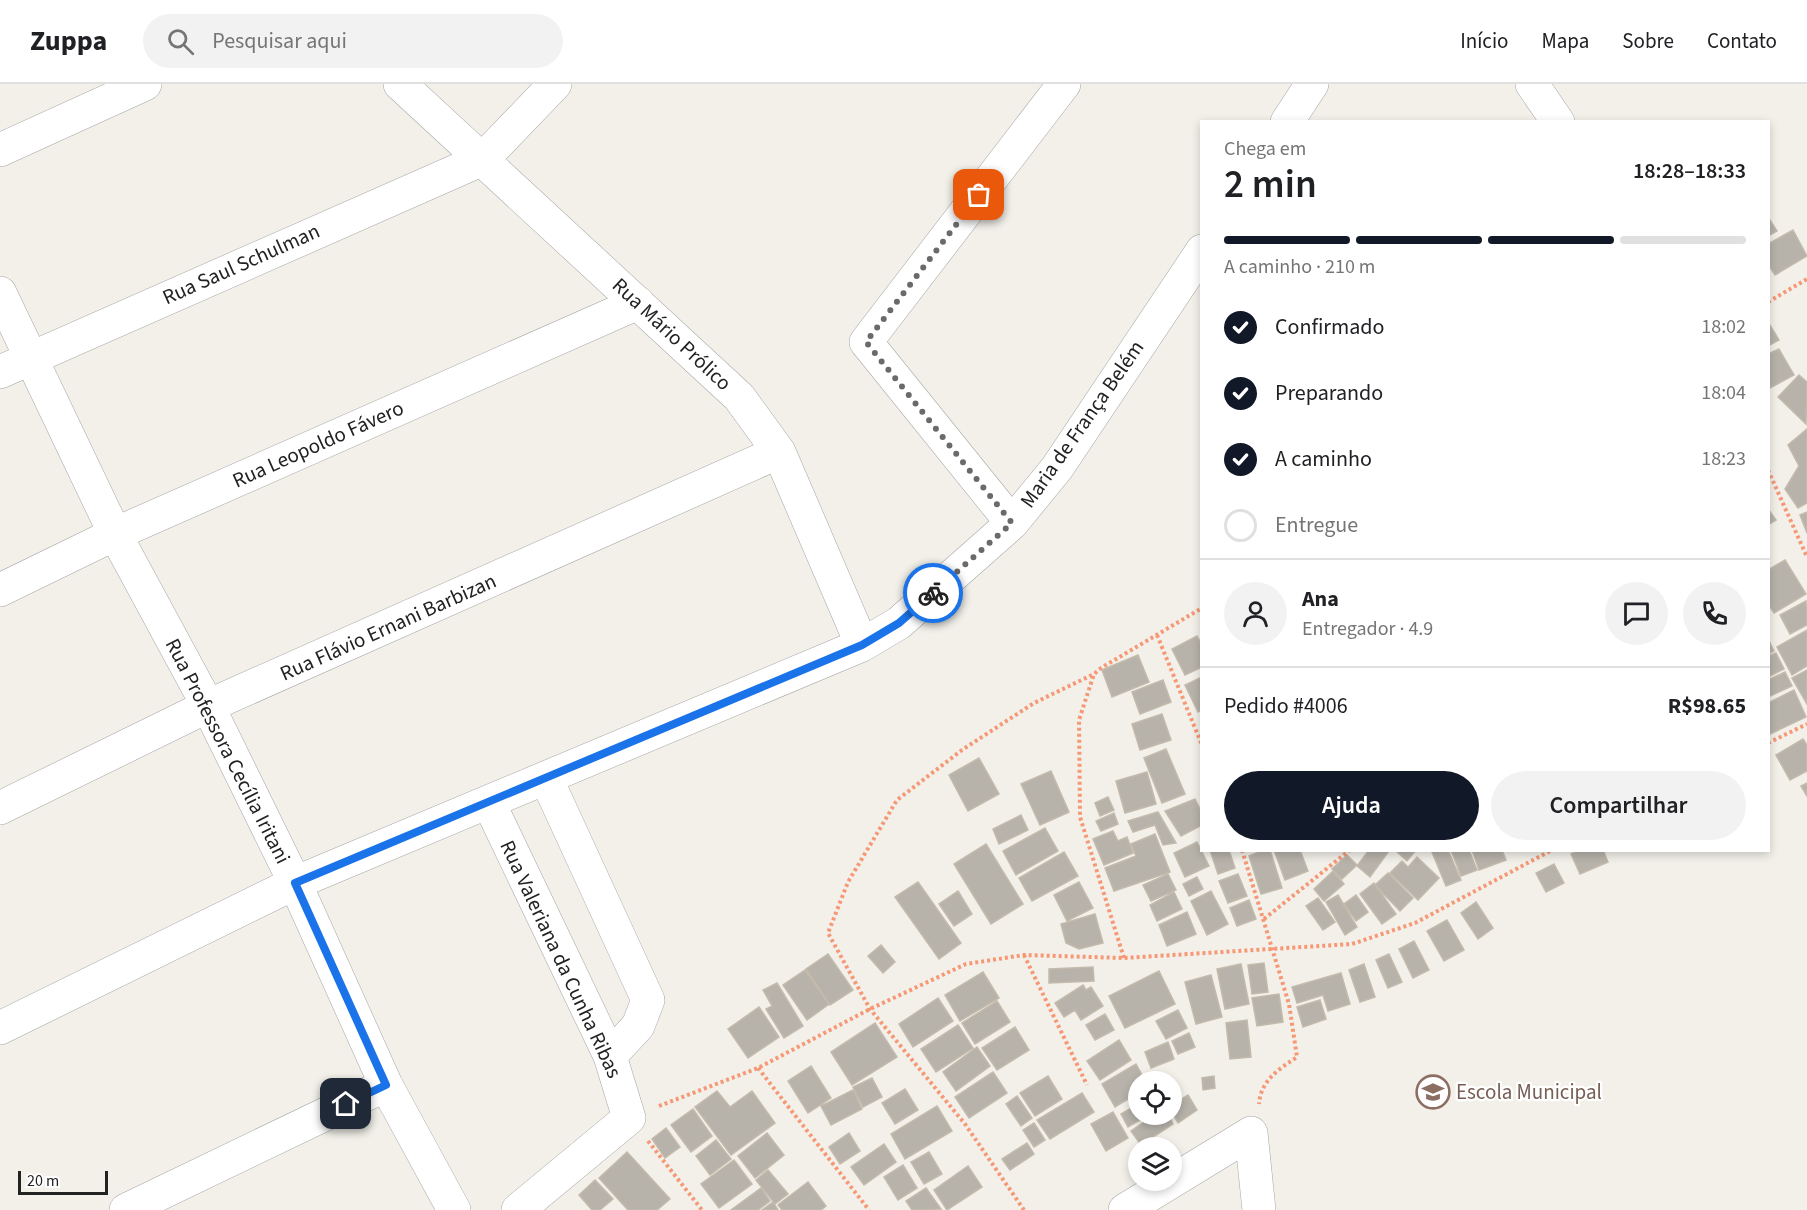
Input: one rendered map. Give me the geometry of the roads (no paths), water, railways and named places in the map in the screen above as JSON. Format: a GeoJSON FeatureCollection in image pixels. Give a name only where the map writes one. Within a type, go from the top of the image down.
{"type":"FeatureCollection","features":[{"type":"Feature","properties":{"kind":"street"},"geometry":{"type":"LineString","coordinates":[[0,150],[145,84]]}},
{"type":"Feature","properties":{"kind":"street","name":"Rua Mário Prólico"},"geometry":{"type":"LineString","coordinates":[[400,84],[740,398],[778,452],[862,645]]}},
{"type":"Feature","properties":{"kind":"street"},"geometry":{"type":"LineString","coordinates":[[483,159],[555,84]]}},
{"type":"Feature","properties":{"kind":"street","name":"Maria de França Belém"},"geometry":{"type":"LineString","coordinates":[[1064,84],[866,342],[1012,523],[1057,468],[1200,254]]}},
{"type":"Feature","properties":{"kind":"street"},"geometry":{"type":"LineString","coordinates":[[1288,120],[1312,84]]}},
{"type":"Feature","properties":{"kind":"street"},"geometry":{"type":"LineString","coordinates":[[1532,84],[1557,120]]}},
{"type":"Feature","properties":{"kind":"street","name":"Rua Saul Schulman"},"geometry":{"type":"LineString","coordinates":[[0,372],[483,159]]}},
{"type":"Feature","properties":{"kind":"street","name":"Rua Professora Cecília Iritani"},"geometry":{"type":"LineString","coordinates":[[0,293],[115,534],[208,706],[295,883],[386,1085],[454,1210]]}},
{"type":"Feature","properties":{"kind":"street","name":"Rua Leopoldo Fávero"},"geometry":{"type":"LineString","coordinates":[[0,590],[115,534],[638,303]]}},
{"type":"Feature","properties":{"kind":"street","name":"Rua Flávio Ernani Barbizan"},"geometry":{"type":"LineString","coordinates":[[0,808],[208,706],[778,452]]}},
{"type":"Feature","properties":{"kind":"street"},"geometry":{"type":"LineString","coordinates":[[0,1028],[295,883],[862,645],[899,623],[1012,523]]}},
{"type":"Feature","properties":{"kind":"street"},"geometry":{"type":"LineString","coordinates":[[546,778],[648,1000],[638,1026],[610,1056]]}},
{"type":"Feature","properties":{"kind":"street","name":"Rua Valeriana da Cunha Ribas"},"geometry":{"type":"LineString","coordinates":[[489,802],[610,1056],[629,1118],[518,1210]]}},
{"type":"Feature","properties":{"kind":"street"},"geometry":{"type":"LineString","coordinates":[[126,1210],[386,1085]]}},
{"type":"Feature","properties":{"kind":"street"},"geometry":{"type":"LineString","coordinates":[[1125,1210],[1251,1133],[1259,1210]]}},
{"type":"Feature","properties":{"kind":"place","name":"Escola Municipal"},"geometry":{"type":"Point","coordinates":[1433,1092]}}]}
